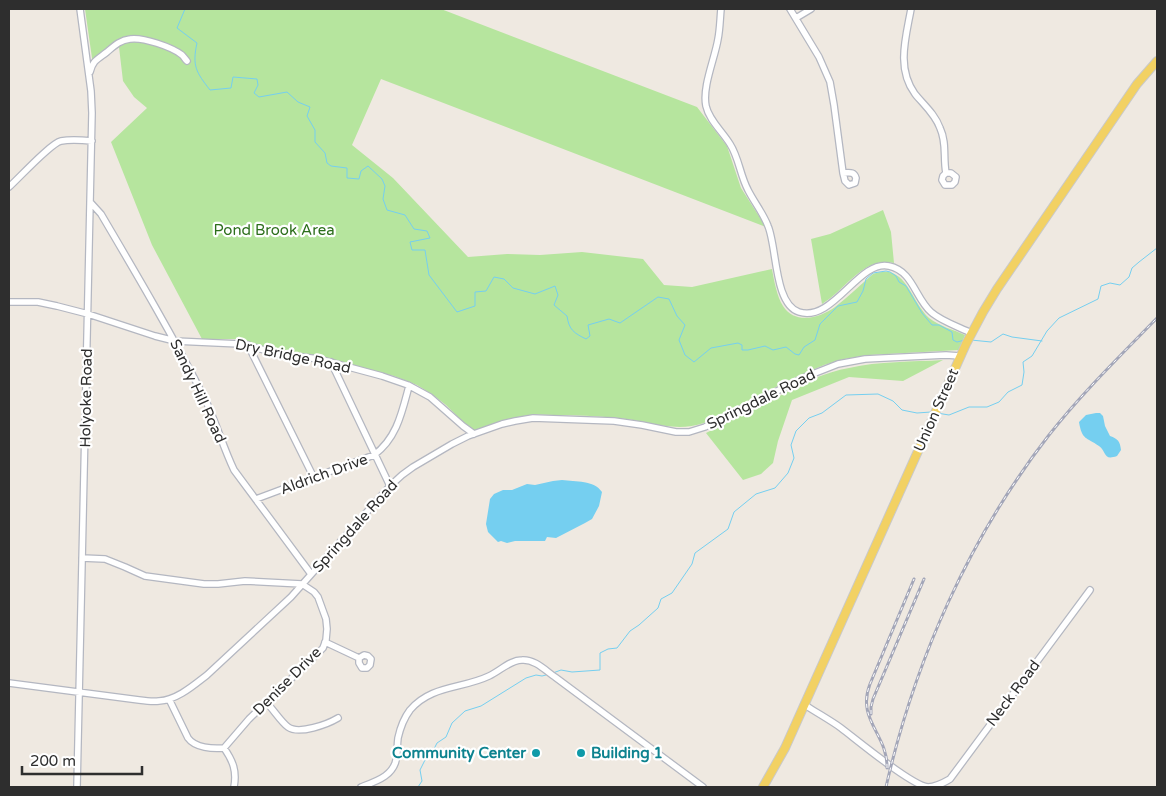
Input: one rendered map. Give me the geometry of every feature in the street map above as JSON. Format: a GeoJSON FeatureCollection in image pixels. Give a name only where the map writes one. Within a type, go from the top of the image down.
{"type":"FeatureCollection","features":[{"type":"Feature","properties":{"kind":"main road","name":"Union Street"},"geometry":{"type":"LineString","coordinates":[[763,787],[785,748],[805,705],[969,338],[997,289],[1024,248],[1137,84],[1157,61]]}},
{"type":"Feature","properties":{"kind":"street","name":"Holyoke Road"},"geometry":{"type":"LineString","coordinates":[[77,787],[92,140],[89,75],[80,9]]}},
{"type":"Feature","properties":{"kind":"street"},"geometry":{"type":"LineString","coordinates":[[721,9],[718,39],[706,87],[706,106],[709,115],[730,144],[748,190],[769,227],[774,246],[777,273],[786,302],[792,309],[799,312],[808,313],[818,310],[837,299],[868,270],[877,266],[887,265],[898,269],[907,276],[923,303],[931,312],[969,338]]}},
{"type":"Feature","properties":{"kind":"street"},"geometry":{"type":"LineString","coordinates":[[790,9],[821,61],[830,82],[843,173]]}},
{"type":"Feature","properties":{"kind":"street"},"geometry":{"type":"LineString","coordinates":[[796,18],[812,9]]}},
{"type":"Feature","properties":{"kind":"street"},"geometry":{"type":"LineString","coordinates":[[911,9],[904,50],[905,70],[911,88],[932,113],[940,127],[944,142],[946,173]]}},
{"type":"Feature","properties":{"kind":"street"},"geometry":{"type":"LineString","coordinates":[[89,75],[92,64],[117,43],[130,38],[145,39],[163,45],[182,55],[187,61]]}},
{"type":"Feature","properties":{"kind":"street"},"geometry":{"type":"LineString","coordinates":[[9,188],[57,142],[92,140]]}},
{"type":"Feature","properties":{"kind":"street","name":"Sandy Hill Road"},"geometry":{"type":"LineString","coordinates":[[91,203],[102,214],[175,341],[213,416],[234,470],[311,574]]}},
{"type":"Feature","properties":{"kind":"street","name":"Dry Bridge Road"},"geometry":{"type":"LineString","coordinates":[[9,302],[38,302],[88,314],[175,341],[248,345],[278,354],[319,359],[396,380],[430,397],[462,426],[474,434]]}},
{"type":"Feature","properties":{"kind":"street"},"geometry":{"type":"LineString","coordinates":[[248,345],[314,478]]}},
{"type":"Feature","properties":{"kind":"street","name":"Springdale Road"},"geometry":{"type":"LineString","coordinates":[[9,683],[148,701],[169,699],[207,675],[272,615],[402,475],[452,444],[474,434],[515,420],[533,418],[614,422],[642,425],[671,432],[689,432],[705,427],[805,377],[838,364],[866,359],[960,356]]}},
{"type":"Feature","properties":{"kind":"street"},"geometry":{"type":"LineString","coordinates":[[330,362],[390,486]]}},
{"type":"Feature","properties":{"kind":"street","name":"Aldrich Drive"},"geometry":{"type":"LineString","coordinates":[[256,499],[374,455],[388,442],[395,431],[404,408],[409,386]]}},
{"type":"Feature","properties":{"kind":"street"},"geometry":{"type":"LineString","coordinates":[[82,558],[105,559],[126,566],[145,576],[200,583],[218,584],[249,581],[302,584]]}},
{"type":"Feature","properties":{"kind":"street","name":"Denise Drive"},"geometry":{"type":"LineString","coordinates":[[224,748],[241,727],[318,653],[325,642],[327,623],[323,606],[314,592],[302,584]]}},
{"type":"Feature","properties":{"kind":"street","name":"Neck Road"},"geometry":{"type":"LineString","coordinates":[[930,787],[941,784],[950,778],[1090,590]]}},
{"type":"Feature","properties":{"kind":"street"},"geometry":{"type":"LineString","coordinates":[[325,642],[359,658]]}},
{"type":"Feature","properties":{"kind":"street"},"geometry":{"type":"LineString","coordinates":[[361,787],[386,775],[396,764],[398,739],[403,722],[408,712],[417,702],[442,689],[475,682],[514,661],[523,660],[536,664],[703,787]]}},
{"type":"Feature","properties":{"kind":"street"},"geometry":{"type":"LineString","coordinates":[[169,699],[191,742],[201,746],[224,748],[231,759],[235,772],[234,787]]}},
{"type":"Feature","properties":{"kind":"street"},"geometry":{"type":"LineString","coordinates":[[266,702],[286,726],[294,730],[315,727],[338,718]]}},
{"type":"Feature","properties":{"kind":"street"},"geometry":{"type":"LineString","coordinates":[[805,705],[839,727],[908,778],[930,787]]}},
{"type":"Feature","properties":{"kind":"green space","name":"Pond Brook Area"},"geometry":{"type":"Polygon","coordinates":[[[85,9],[441,9],[697,107],[727,146],[741,188],[766,227],[381,79],[352,145],[393,178],[468,257],[582,252],[643,259],[664,285],[692,287],[772,269],[777,293],[783,306],[794,316],[801,318],[815,317],[829,311],[873,274],[893,273],[906,285],[929,318],[942,326],[965,335],[959,350],[869,355],[844,359],[824,365],[704,423],[693,426],[672,427],[629,419],[578,415],[536,415],[509,419],[472,431],[433,395],[417,385],[394,376],[328,358],[286,353],[237,339],[202,339],[152,245],[111,142],[147,108],[134,97],[123,81],[119,47],[93,65],[85,9]]]}},
{"type":"Feature","properties":{"kind":"green space"},"geometry":{"type":"Polygon","coordinates":[[[883,210],[891,232],[894,263],[883,262],[873,264],[864,269],[822,304],[811,239],[830,234],[883,210]]]}},
{"type":"Feature","properties":{"kind":"green space"},"geometry":{"type":"Polygon","coordinates":[[[943,360],[903,381],[849,377],[792,400],[778,441],[773,463],[761,474],[743,480],[706,433],[815,378],[832,372],[872,364],[943,360]]]}},
{"type":"Feature","properties":{"kind":"water"},"geometry":{"type":"Polygon","coordinates":[[[1100,413],[1103,416],[1110,436],[1119,442],[1121,450],[1117,456],[1107,457],[1099,446],[1083,435],[1079,422],[1086,415],[1100,413]]]}},
{"type":"Feature","properties":{"kind":"water"},"geometry":{"type":"Polygon","coordinates":[[[562,480],[590,483],[599,488],[602,492],[599,506],[592,519],[556,538],[547,537],[545,541],[498,542],[488,532],[486,524],[490,499],[494,494],[527,484],[535,485],[562,480]]]}},
{"type":"Feature","properties":{"kind":"waterway"},"geometry":{"type":"LineString","coordinates":[[180,9],[185,9],[177,28],[197,43],[196,68],[210,90],[231,88],[233,77],[257,79],[258,85],[254,93],[259,97],[287,92],[298,102],[310,107],[307,116],[315,130],[315,142],[325,153],[327,163],[331,166],[347,168],[347,178],[359,179],[361,171],[368,166],[382,179],[385,186],[383,199],[387,210],[405,215],[414,229],[427,231],[430,238],[410,242],[412,250],[425,250],[429,275],[457,312],[475,306],[475,292],[486,291],[494,277],[504,279],[513,288],[535,294],[555,286],[558,295],[554,305],[567,316],[569,325],[573,330],[586,339],[590,336],[588,325],[609,319],[620,323],[658,297],[669,299],[677,316],[685,325],[679,340],[685,355],[694,362],[711,348],[738,343],[742,345],[742,350],[765,346],[773,350],[786,347],[799,355],[804,347],[815,340],[820,324],[838,306],[857,302],[863,291],[866,279],[873,273],[886,271],[896,276],[899,282],[906,286],[922,313],[932,325],[939,325],[952,332],[953,340],[957,342],[965,340]]}},
{"type":"Feature","properties":{"kind":"waterway"},"geometry":{"type":"LineString","coordinates":[[937,413],[949,415],[969,407],[987,407],[999,402],[1008,392],[1022,385],[1023,362],[1032,356],[1047,331],[1059,318],[1098,299],[1101,286],[1110,283],[1120,285],[1129,277],[1132,268],[1157,248]]}},
{"type":"Feature","properties":{"kind":"waterway"},"geometry":{"type":"LineString","coordinates":[[971,340],[991,342],[1003,334],[1042,341]]}},
{"type":"Feature","properties":{"kind":"waterway"},"geometry":{"type":"LineString","coordinates":[[553,673],[561,670],[572,672],[600,670],[600,653],[608,649],[617,648],[630,631],[658,608],[661,599],[672,593],[692,564],[695,553],[728,529],[734,512],[756,494],[775,488],[788,473],[794,458],[791,445],[796,431],[809,418],[822,413],[846,395],[878,394],[893,401],[902,410],[917,413],[931,412]]}},
{"type":"Feature","properties":{"kind":"waterway"},"geometry":{"type":"LineString","coordinates":[[418,787],[422,781],[420,770],[426,758],[430,757],[437,743],[446,737],[452,723],[465,711],[481,706],[526,678],[546,675]]}},
{"type":"Feature","properties":{"kind":"railway"},"geometry":{"type":"LineString","coordinates":[[886,787],[912,693],[929,647],[948,602],[994,516],[1020,474],[1062,419],[1157,318]]}},
{"type":"Feature","properties":{"kind":"railway"},"geometry":{"type":"LineString","coordinates":[[887,768],[883,746],[869,717],[867,697],[870,684],[914,579]]}},
{"type":"Feature","properties":{"kind":"railway"},"geometry":{"type":"LineString","coordinates":[[871,714],[873,699],[924,579]]}},
{"type":"Feature","properties":{"kind":"place","name":"Community Center"},"geometry":{"type":"Point","coordinates":[536,753]}},
{"type":"Feature","properties":{"kind":"place","name":"Building 1"},"geometry":{"type":"Point","coordinates":[581,753]}}]}
